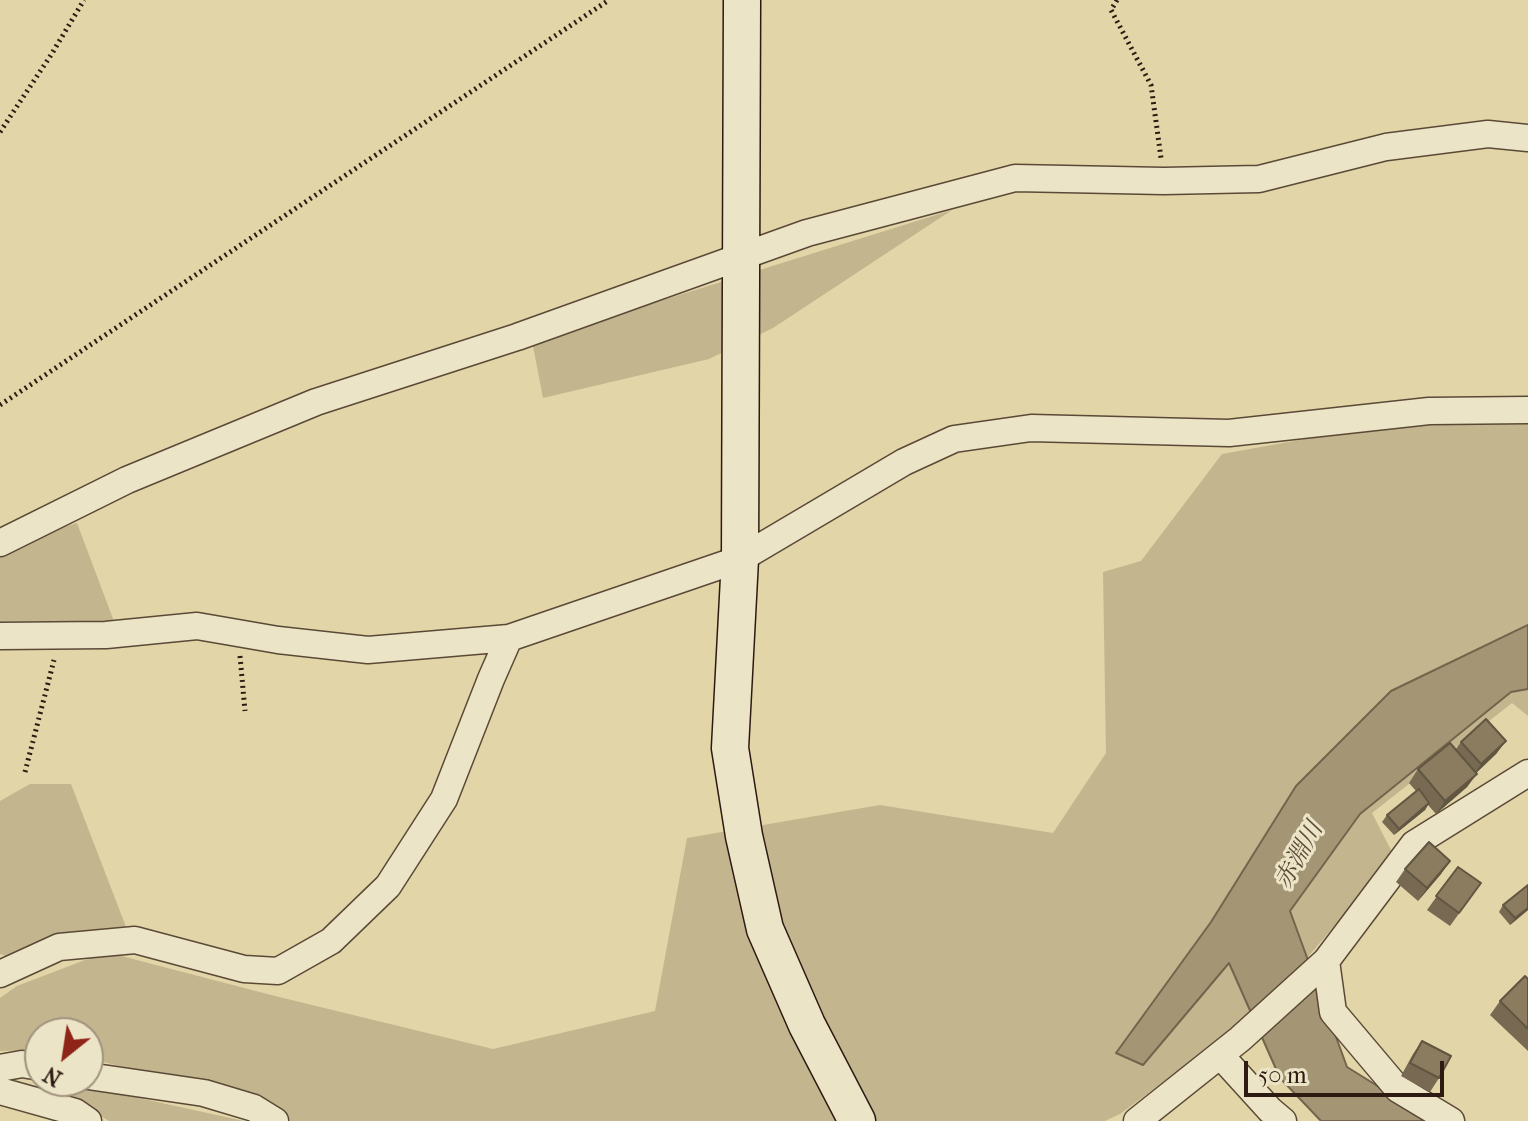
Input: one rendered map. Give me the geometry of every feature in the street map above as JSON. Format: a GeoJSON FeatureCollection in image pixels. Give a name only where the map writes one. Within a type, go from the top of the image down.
{"type":"FeatureCollection","features":[{"type":"Feature","properties":{"kind":"street"},"geometry":{"type":"LineString","coordinates":[[742,0],[740,559],[730,748],[744,836],[765,929],[807,1025],[857,1121]]}},
{"type":"Feature","properties":{"kind":"street"},"geometry":{"type":"LineString","coordinates":[[0,543],[127,480],[316,402],[517,337],[807,233],[1015,178],[1259,179],[1386,147],[1488,134],[1528,138]]}},
{"type":"Feature","properties":{"kind":"street"},"geometry":{"type":"LineString","coordinates":[[0,636],[106,635],[197,626],[278,640],[368,650],[509,638],[740,559],[904,462],[954,439],[1031,428],[1229,433],[1429,411],[1528,410]]}},
{"type":"Feature","properties":{"kind":"street"},"geometry":{"type":"LineString","coordinates":[[0,974],[59,947],[135,940],[244,969],[278,971],[331,941],[388,886],[444,799],[509,638]]}},
{"type":"Feature","properties":{"kind":"street"},"geometry":{"type":"LineString","coordinates":[[1137,1121],[1230,1047],[1326,961],[1414,844],[1528,773]]}},
{"type":"Feature","properties":{"kind":"street"},"geometry":{"type":"LineString","coordinates":[[1326,961],[1333,1012],[1398,1089],[1451,1121]]}},
{"type":"Feature","properties":{"kind":"street"},"geometry":{"type":"LineString","coordinates":[[1230,1047],[1270,1110],[1283,1121]]}},
{"type":"Feature","properties":{"kind":"street"},"geometry":{"type":"LineString","coordinates":[[0,1068],[24,1064]]}},
{"type":"Feature","properties":{"kind":"street"},"geometry":{"type":"LineString","coordinates":[[104,1078],[204,1093],[254,1108],[275,1121]]}},
{"type":"Feature","properties":{"kind":"street"},"geometry":{"type":"LineString","coordinates":[[0,1091],[75,1112],[88,1121]]}},
{"type":"Feature","properties":{"kind":"path"},"geometry":{"type":"LineString","coordinates":[[0,132],[84,0]]}},
{"type":"Feature","properties":{"kind":"path"},"geometry":{"type":"LineString","coordinates":[[0,405],[609,0]]}},
{"type":"Feature","properties":{"kind":"path"},"geometry":{"type":"LineString","coordinates":[[1117,0],[1111,10],[1151,85],[1164,181]]}},
{"type":"Feature","properties":{"kind":"path"},"geometry":{"type":"LineString","coordinates":[[237,633],[245,711]]}},
{"type":"Feature","properties":{"kind":"path"},"geometry":{"type":"LineString","coordinates":[[25,772],[61,636]]}},
{"type":"Feature","properties":{"kind":"shaded area"},"geometry":{"type":"Polygon","coordinates":[[[952,210],[773,328],[709,359],[543,398],[532,341],[952,210]]]}},
{"type":"Feature","properties":{"kind":"shaded area"},"geometry":{"type":"Polygon","coordinates":[[[1476,415],[1528,419],[1528,716],[1512,703],[1372,813],[1394,856],[1266,1006],[1120,1114],[1105,1121],[290,1121],[263,1103],[104,1062],[104,1017],[24,1017],[24,1050],[0,1051],[0,998],[17,986],[106,952],[493,1049],[655,1011],[687,838],[880,805],[1053,833],[1106,753],[1103,572],[1141,561],[1222,454],[1327,435],[1476,415]]]}},
{"type":"Feature","properties":{"kind":"shaded area"},"geometry":{"type":"Polygon","coordinates":[[[77,523],[115,624],[0,629],[0,546],[77,523]]]}},
{"type":"Feature","properties":{"kind":"shaded area"},"geometry":{"type":"Polygon","coordinates":[[[30,784],[71,784],[128,932],[6,956],[0,954],[0,801],[30,784]]]}},
{"type":"Feature","properties":{"kind":"shaded area"},"geometry":{"type":"Polygon","coordinates":[[[104,1090],[244,1121],[109,1121],[70,1097],[104,1097],[104,1090]]]}},
{"type":"Feature","properties":{"kind":"water","name":"赤淵川"},"geometry":{"type":"Polygon","coordinates":[[[1528,625],[1528,689],[1511,692],[1360,814],[1290,911],[1347,1067],[1434,1121],[1321,1121],[1280,1078],[1229,963],[1143,1065],[1116,1053],[1211,922],[1296,786],[1391,691],[1528,625]]]}},
{"type":"Feature","properties":{"kind":"building"},"geometry":{"type":"Polygon","coordinates":[[[1486,719],[1506,741],[1481,764],[1461,742],[1486,719]]]}},
{"type":"Feature","properties":{"kind":"building"},"geometry":{"type":"Polygon","coordinates":[[[1450,743],[1477,774],[1445,801],[1418,769],[1450,743]]]}},
{"type":"Feature","properties":{"kind":"building"},"geometry":{"type":"Polygon","coordinates":[[[1419,789],[1429,803],[1399,829],[1387,815],[1419,789]]]}},
{"type":"Feature","properties":{"kind":"building"},"geometry":{"type":"Polygon","coordinates":[[[1429,842],[1450,861],[1427,888],[1405,869],[1429,842]]]}},
{"type":"Feature","properties":{"kind":"building"},"geometry":{"type":"Polygon","coordinates":[[[1458,867],[1481,883],[1459,913],[1436,896],[1458,867]]]}},
{"type":"Feature","properties":{"kind":"building"},"geometry":{"type":"Polygon","coordinates":[[[1528,885],[1528,908],[1515,918],[1503,905],[1528,885]]]}},
{"type":"Feature","properties":{"kind":"building"},"geometry":{"type":"Polygon","coordinates":[[[1525,976],[1528,979],[1528,1029],[1500,1001],[1525,976]]]}},
{"type":"Feature","properties":{"kind":"building"},"geometry":{"type":"Polygon","coordinates":[[[1422,1041],[1451,1056],[1439,1078],[1410,1063],[1422,1041]]]}}]}
